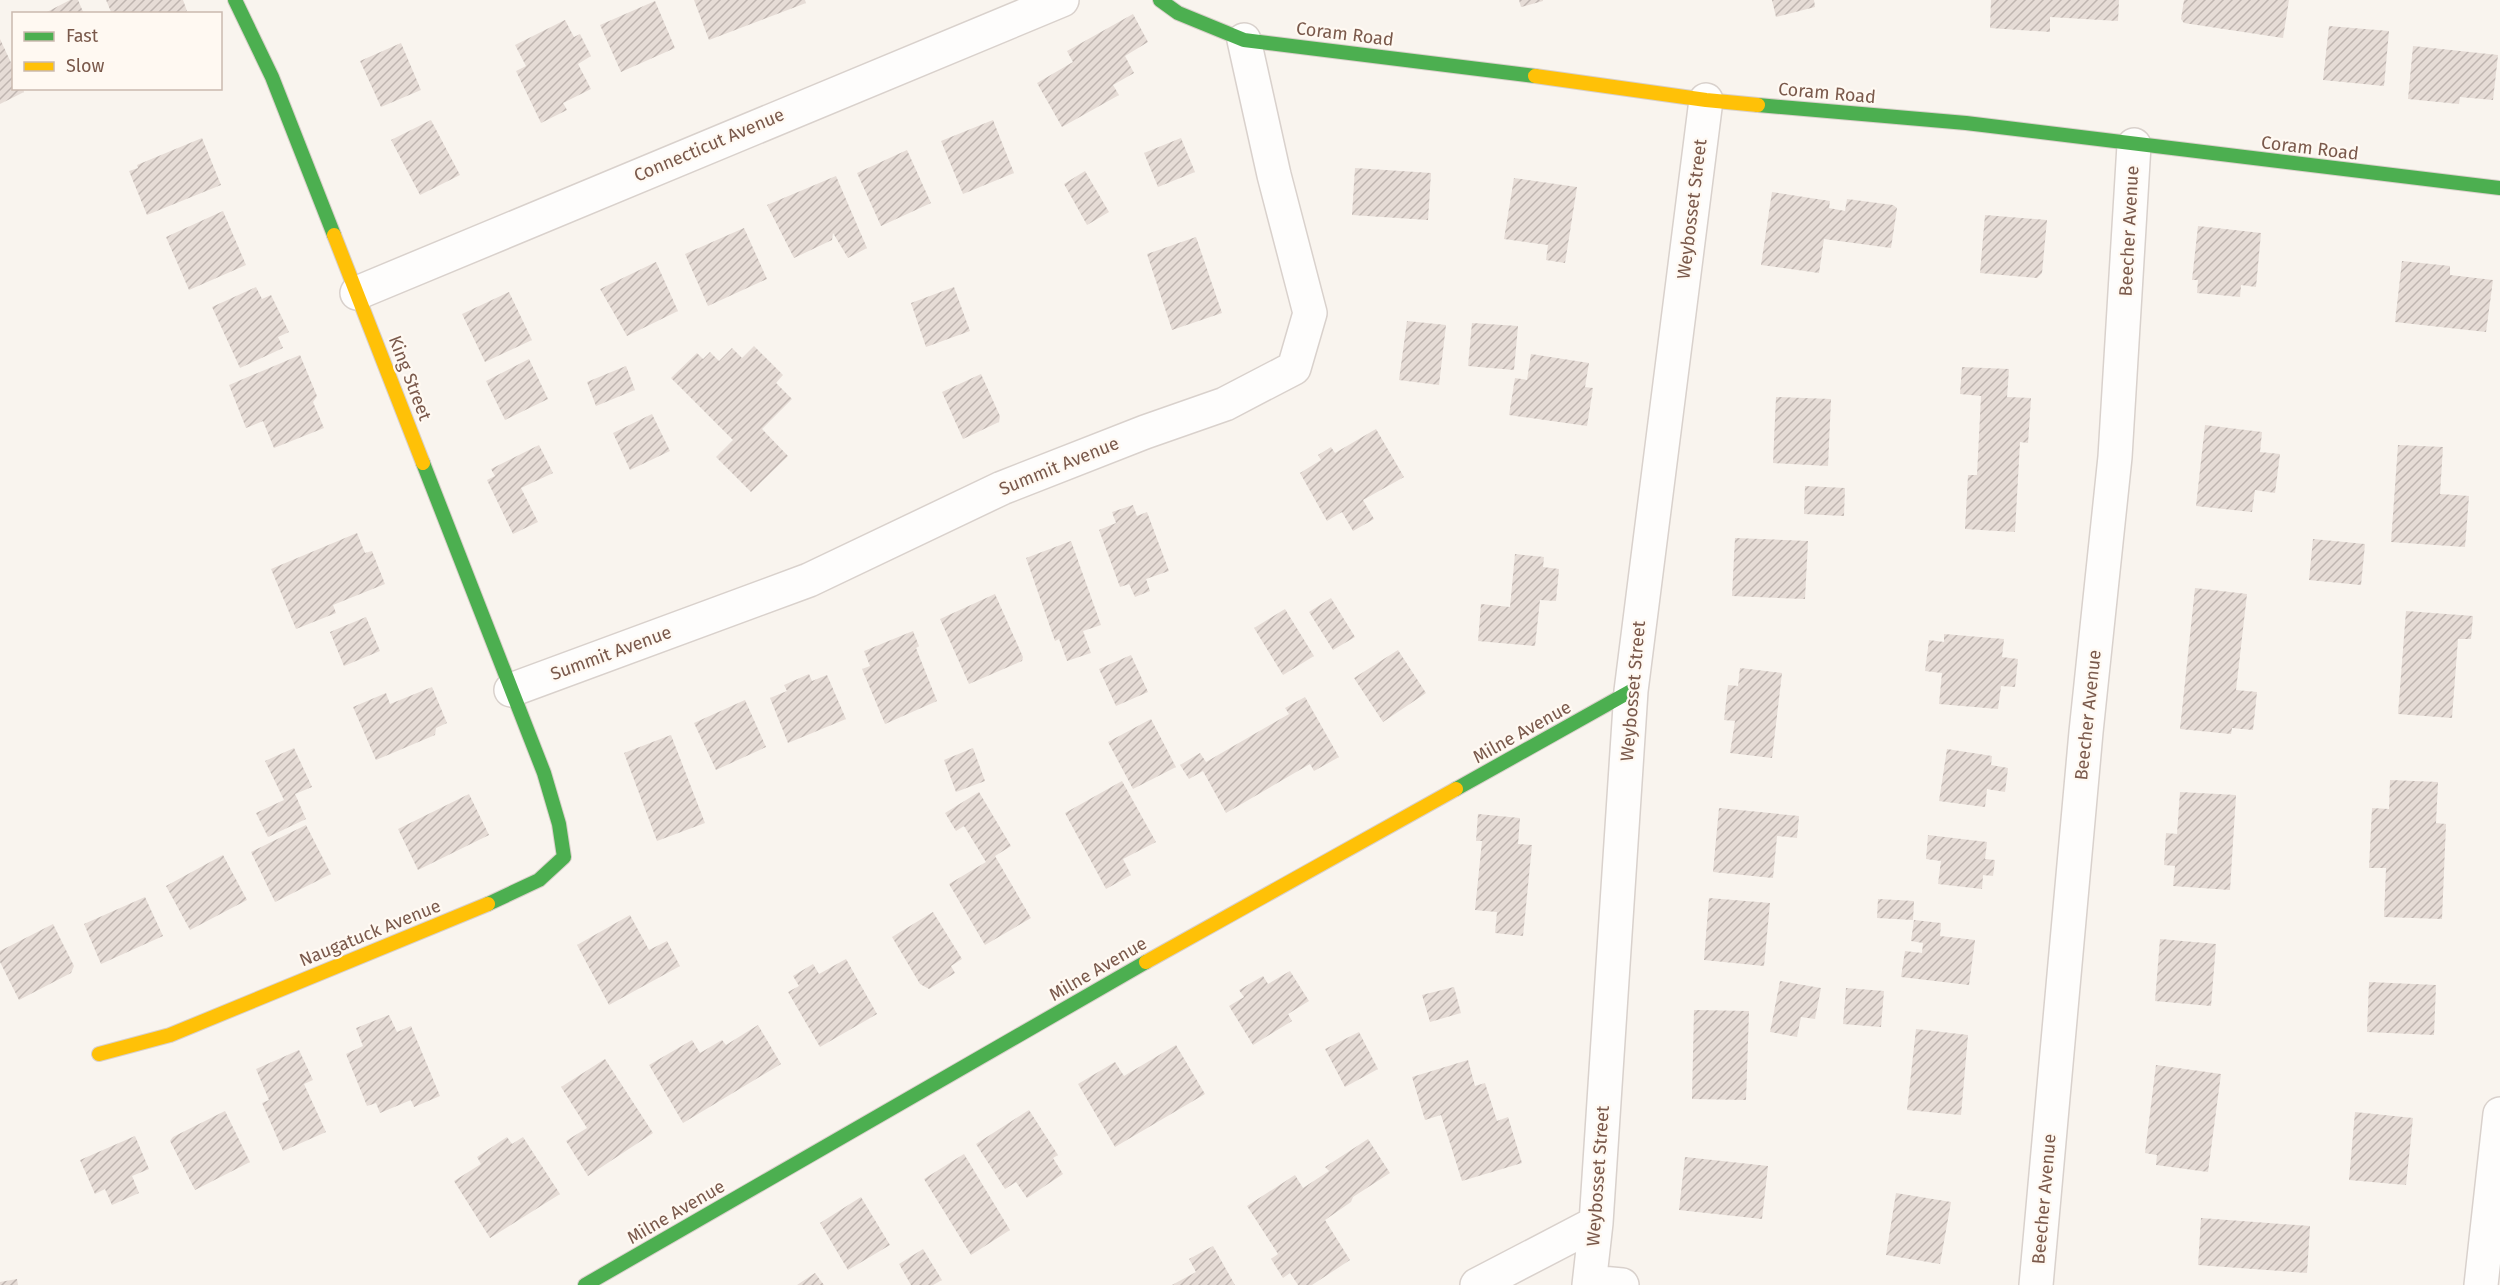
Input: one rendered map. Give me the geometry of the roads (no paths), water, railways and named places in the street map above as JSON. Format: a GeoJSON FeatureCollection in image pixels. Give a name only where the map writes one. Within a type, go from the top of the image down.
{"type":"FeatureCollection","features":[{"type":"Feature","properties":{"kind":"street","name":"King Street"},"geometry":{"type":"LineString","coordinates":[[235,0],[272,77],[544,773]]}},
{"type":"Feature","properties":{"kind":"street","name":"Connecticut Avenue"},"geometry":{"type":"LineString","coordinates":[[357,293],[1062,0]]}},
{"type":"Feature","properties":{"kind":"street","name":"Coram Road"},"geometry":{"type":"LineString","coordinates":[[1160,0],[1178,14],[1244,40],[1484,69],[1706,100],[1966,123],[2500,188]]}},
{"type":"Feature","properties":{"kind":"street","name":"Summit Avenue"},"geometry":{"type":"LineString","coordinates":[[511,690],[809,580],[1002,488],[1145,432],[1226,404],[1294,368],[1310,313],[1274,175],[1244,40]]}},
{"type":"Feature","properties":{"kind":"street","name":"Weybosset Street"},"geometry":{"type":"LineString","coordinates":[[1590,1283],[1596,1223],[1631,691],[1706,100]]}},
{"type":"Feature","properties":{"kind":"street","name":"Beecher Avenue"},"geometry":{"type":"LineString","coordinates":[[2036,1285],[2086,732],[2115,457],[2134,145]]}},
{"type":"Feature","properties":{"kind":"street","name":"Milne Avenue"},"geometry":{"type":"LineString","coordinates":[[585,1285],[1102,987],[1631,691]]}},
{"type":"Feature","properties":{"kind":"street","name":"Naugatuck Avenue"},"geometry":{"type":"LineString","coordinates":[[99,1054],[170,1035],[507,896],[539,880],[564,857],[559,824],[544,773]]}},
{"type":"Feature","properties":{"kind":"street"},"geometry":{"type":"LineString","coordinates":[[2481,1285],[2500,1114]]}},
{"type":"Feature","properties":{"kind":"street"},"geometry":{"type":"LineString","coordinates":[[1477,1285],[1596,1223]]}},
{"type":"Feature","properties":{"kind":"street"},"geometry":{"type":"LineString","coordinates":[[1590,1283],[1622,1285]]}}]}
